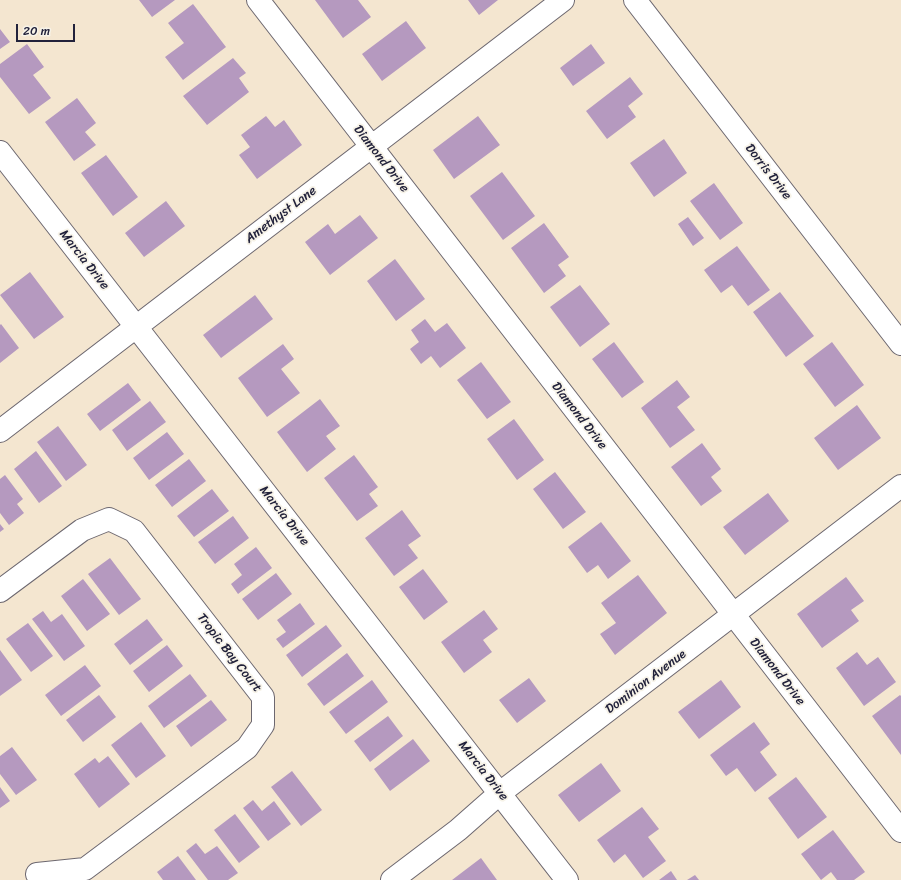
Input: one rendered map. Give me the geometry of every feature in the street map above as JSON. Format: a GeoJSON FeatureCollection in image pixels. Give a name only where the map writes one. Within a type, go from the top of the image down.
{"type":"FeatureCollection","features":[{"type":"Feature","properties":{"kind":"street","name":"Diamond Drive"},"geometry":{"type":"LineString","coordinates":[[258,0],[733,616],[901,831]]}},
{"type":"Feature","properties":{"kind":"street","name":"Amethyst Lane"},"geometry":{"type":"LineString","coordinates":[[0,431],[563,0]]}},
{"type":"Feature","properties":{"kind":"street","name":"Dorris Drive"},"geometry":{"type":"LineString","coordinates":[[635,0],[901,344]]}},
{"type":"Feature","properties":{"kind":"street","name":"Marcia Drive"},"geometry":{"type":"LineString","coordinates":[[0,152],[567,880]]}},
{"type":"Feature","properties":{"kind":"street","name":"Dominion Avenue"},"geometry":{"type":"LineString","coordinates":[[392,880],[458,830],[500,793],[901,486]]}},
{"type":"Feature","properties":{"kind":"street","name":"Tropic Bay Court"},"geometry":{"type":"LineString","coordinates":[[0,592],[82,530],[109,519],[134,531],[263,697],[263,725],[247,748],[85,869],[37,874]]}},
{"type":"Feature","properties":{"kind":"building"},"geometry":{"type":"Polygon","coordinates":[[[139,0],[175,0],[152,17],[139,0]]]}},
{"type":"Feature","properties":{"kind":"building"},"geometry":{"type":"Polygon","coordinates":[[[315,0],[358,0],[371,17],[343,38],[315,0]]]}},
{"type":"Feature","properties":{"kind":"building"},"geometry":{"type":"Polygon","coordinates":[[[468,0],[498,0],[479,15],[468,0]]]}},
{"type":"Feature","properties":{"kind":"building"},"geometry":{"type":"Polygon","coordinates":[[[193,4],[226,47],[183,80],[165,57],[184,43],[168,23],[193,4]]]}},
{"type":"Feature","properties":{"kind":"building"},"geometry":{"type":"Polygon","coordinates":[[[406,21],[426,48],[382,81],[362,54],[406,21]]]}},
{"type":"Feature","properties":{"kind":"building"},"geometry":{"type":"Polygon","coordinates":[[[0,29],[10,42],[0,49],[0,29]]]}},
{"type":"Feature","properties":{"kind":"building"},"geometry":{"type":"Polygon","coordinates":[[[27,44],[44,67],[33,75],[51,98],[29,114],[0,77],[0,64],[27,44]]]}},
{"type":"Feature","properties":{"kind":"building"},"geometry":{"type":"Polygon","coordinates":[[[591,44],[605,63],[573,86],[560,68],[591,44]]]}},
{"type":"Feature","properties":{"kind":"building"},"geometry":{"type":"Polygon","coordinates":[[[233,58],[246,73],[239,78],[249,92],[207,125],[183,96],[233,58]]]}},
{"type":"Feature","properties":{"kind":"building"},"geometry":{"type":"Polygon","coordinates":[[[630,77],[643,94],[628,106],[636,117],[607,139],[586,111],[630,77]]]}},
{"type":"Feature","properties":{"kind":"building"},"geometry":{"type":"Polygon","coordinates":[[[77,98],[96,123],[85,132],[96,145],[74,161],[45,122],[77,98]]]}},
{"type":"Feature","properties":{"kind":"building"},"geometry":{"type":"Polygon","coordinates":[[[266,116],[275,127],[284,120],[302,145],[257,179],[239,155],[250,147],[241,135],[266,116]]]}},
{"type":"Feature","properties":{"kind":"building"},"geometry":{"type":"Polygon","coordinates":[[[478,116],[500,145],[454,179],[433,150],[478,116]]]}},
{"type":"Feature","properties":{"kind":"building"},"geometry":{"type":"Polygon","coordinates":[[[664,139],[687,173],[654,197],[630,163],[664,139]]]}},
{"type":"Feature","properties":{"kind":"building"},"geometry":{"type":"Polygon","coordinates":[[[106,155],[138,197],[113,216],[81,173],[106,155]]]}},
{"type":"Feature","properties":{"kind":"building"},"geometry":{"type":"Polygon","coordinates":[[[502,172],[535,216],[503,240],[470,196],[502,172]]]}},
{"type":"Feature","properties":{"kind":"building"},"geometry":{"type":"Polygon","coordinates":[[[714,183],[743,223],[720,240],[690,201],[714,183]]]}},
{"type":"Feature","properties":{"kind":"building"},"geometry":{"type":"Polygon","coordinates":[[[166,201],[185,226],[144,257],[125,233],[166,201]]]}},
{"type":"Feature","properties":{"kind":"building"},"geometry":{"type":"Polygon","coordinates":[[[360,215],[378,238],[330,275],[305,242],[328,224],[335,234],[360,215]]]}},
{"type":"Feature","properties":{"kind":"building"},"geometry":{"type":"Polygon","coordinates":[[[688,217],[704,238],[693,246],[678,224],[688,217]]]}},
{"type":"Feature","properties":{"kind":"building"},"geometry":{"type":"Polygon","coordinates":[[[544,223],[569,257],[558,265],[566,276],[544,293],[511,248],[544,223]]]}},
{"type":"Feature","properties":{"kind":"building"},"geometry":{"type":"Polygon","coordinates":[[[737,246],[770,290],[748,306],[732,285],[721,293],[704,270],[737,246]]]}},
{"type":"Feature","properties":{"kind":"building"},"geometry":{"type":"Polygon","coordinates":[[[395,259],[425,299],[396,321],[367,281],[395,259]]]}},
{"type":"Feature","properties":{"kind":"building"},"geometry":{"type":"Polygon","coordinates":[[[30,272],[64,317],[34,339],[0,295],[30,272]]]}},
{"type":"Feature","properties":{"kind":"building"},"geometry":{"type":"Polygon","coordinates":[[[580,285],[610,324],[580,347],[550,307],[580,285]]]}},
{"type":"Feature","properties":{"kind":"building"},"geometry":{"type":"Polygon","coordinates":[[[780,292],[814,336],[786,357],[753,312],[780,292]]]}},
{"type":"Feature","properties":{"kind":"building"},"geometry":{"type":"Polygon","coordinates":[[[255,295],[273,319],[221,358],[203,335],[255,295]]]}},
{"type":"Feature","properties":{"kind":"building"},"geometry":{"type":"Polygon","coordinates":[[[425,319],[435,332],[447,323],[466,348],[440,368],[431,356],[421,364],[410,349],[419,342],[411,330],[425,319]]]}},
{"type":"Feature","properties":{"kind":"building"},"geometry":{"type":"Polygon","coordinates":[[[1,324],[19,348],[0,363],[0,325],[1,324]]]}},
{"type":"Feature","properties":{"kind":"building"},"geometry":{"type":"Polygon","coordinates":[[[614,342],[644,382],[622,398],[592,359],[614,342]]]}},
{"type":"Feature","properties":{"kind":"building"},"geometry":{"type":"Polygon","coordinates":[[[832,342],[864,385],[835,407],[803,364],[832,342]]]}},
{"type":"Feature","properties":{"kind":"building"},"geometry":{"type":"Polygon","coordinates":[[[283,344],[294,359],[281,369],[300,393],[267,417],[238,378],[283,344]]]}},
{"type":"Feature","properties":{"kind":"building"},"geometry":{"type":"Polygon","coordinates":[[[481,362],[511,402],[487,419],[457,380],[481,362]]]}},
{"type":"Feature","properties":{"kind":"building"},"geometry":{"type":"Polygon","coordinates":[[[677,380],[690,397],[677,407],[695,430],[670,448],[641,408],[677,380]]]}},
{"type":"Feature","properties":{"kind":"building"},"geometry":{"type":"Polygon","coordinates":[[[128,383],[141,400],[100,431],[87,414],[128,383]]]}},
{"type":"Feature","properties":{"kind":"building"},"geometry":{"type":"Polygon","coordinates":[[[320,399],[340,426],[326,436],[336,449],[307,472],[277,432],[320,399]]]}},
{"type":"Feature","properties":{"kind":"building"},"geometry":{"type":"Polygon","coordinates":[[[150,401],[166,422],[127,451],[112,430],[150,401]]]}},
{"type":"Feature","properties":{"kind":"building"},"geometry":{"type":"Polygon","coordinates":[[[857,405],[881,438],[838,470],[814,438],[857,405]]]}},
{"type":"Feature","properties":{"kind":"building"},"geometry":{"type":"Polygon","coordinates":[[[514,419],[544,460],[517,480],[487,439],[514,419]]]}},
{"type":"Feature","properties":{"kind":"building"},"geometry":{"type":"Polygon","coordinates":[[[58,426],[87,465],[66,481],[37,442],[58,426]]]}},
{"type":"Feature","properties":{"kind":"building"},"geometry":{"type":"Polygon","coordinates":[[[167,432],[184,454],[149,480],[133,458],[167,432]]]}},
{"type":"Feature","properties":{"kind":"building"},"geometry":{"type":"Polygon","coordinates":[[[702,443],[721,469],[711,477],[722,491],[701,506],[671,467],[702,443]]]}},
{"type":"Feature","properties":{"kind":"building"},"geometry":{"type":"Polygon","coordinates":[[[36,451],[62,486],[39,503],[14,469],[36,451]]]}},
{"type":"Feature","properties":{"kind":"building"},"geometry":{"type":"Polygon","coordinates":[[[354,455],[378,487],[369,494],[378,506],[357,521],[324,478],[354,455]]]}},
{"type":"Feature","properties":{"kind":"building"},"geometry":{"type":"Polygon","coordinates":[[[189,459],[206,481],[172,507],[155,485],[189,459]]]}},
{"type":"Feature","properties":{"kind":"building"},"geometry":{"type":"Polygon","coordinates":[[[555,472],[586,512],[563,529],[533,489],[555,472]]]}},
{"type":"Feature","properties":{"kind":"building"},"geometry":{"type":"Polygon","coordinates":[[[5,475],[23,499],[17,504],[24,513],[9,525],[0,513],[0,479],[5,475]]]}},
{"type":"Feature","properties":{"kind":"building"},"geometry":{"type":"Polygon","coordinates":[[[212,489],[229,511],[194,537],[177,516],[212,489]]]}},
{"type":"Feature","properties":{"kind":"building"},"geometry":{"type":"Polygon","coordinates":[[[768,493],[789,521],[745,555],[723,527],[768,493]]]}},
{"type":"Feature","properties":{"kind":"building"},"geometry":{"type":"Polygon","coordinates":[[[402,510],[421,536],[408,545],[418,558],[394,576],[365,538],[402,510]]]}},
{"type":"Feature","properties":{"kind":"building"},"geometry":{"type":"Polygon","coordinates":[[[233,516],[249,538],[215,564],[198,542],[233,516]]]}},
{"type":"Feature","properties":{"kind":"building"},"geometry":{"type":"Polygon","coordinates":[[[601,522],[631,561],[608,579],[598,565],[587,573],[568,547],[601,522]]]}},
{"type":"Feature","properties":{"kind":"building"},"geometry":{"type":"Polygon","coordinates":[[[0,524],[4,529],[0,532],[0,524]]]}},
{"type":"Feature","properties":{"kind":"building"},"geometry":{"type":"Polygon","coordinates":[[[256,547],[272,568],[238,594],[231,584],[242,575],[234,564],[256,547]]]}},
{"type":"Feature","properties":{"kind":"building"},"geometry":{"type":"Polygon","coordinates":[[[110,558],[141,599],[119,615],[88,574],[110,558]]]}},
{"type":"Feature","properties":{"kind":"building"},"geometry":{"type":"Polygon","coordinates":[[[423,569],[448,602],[424,620],[399,587],[423,569]]]}},
{"type":"Feature","properties":{"kind":"building"},"geometry":{"type":"Polygon","coordinates":[[[276,573],[292,594],[258,620],[242,599],[276,573]]]}},
{"type":"Feature","properties":{"kind":"building"},"geometry":{"type":"Polygon","coordinates":[[[638,575],[667,613],[615,655],[600,634],[616,623],[601,603],[638,575]]]}},
{"type":"Feature","properties":{"kind":"building"},"geometry":{"type":"Polygon","coordinates":[[[846,577],[864,601],[851,610],[859,621],[822,648],[797,614],[846,577]]]}},
{"type":"Feature","properties":{"kind":"building"},"geometry":{"type":"Polygon","coordinates":[[[83,579],[110,614],[87,631],[61,596],[83,579]]]}},
{"type":"Feature","properties":{"kind":"building"},"geometry":{"type":"Polygon","coordinates":[[[300,603],[315,624],[283,648],[276,639],[286,632],[277,620],[300,603]]]}},
{"type":"Feature","properties":{"kind":"building"},"geometry":{"type":"Polygon","coordinates":[[[484,610],[498,629],[483,640],[492,652],[464,673],[441,642],[484,610]]]}},
{"type":"Feature","properties":{"kind":"building"},"geometry":{"type":"Polygon","coordinates":[[[43,611],[51,622],[62,614],[85,646],[64,661],[32,619],[43,611]]]}},
{"type":"Feature","properties":{"kind":"building"},"geometry":{"type":"Polygon","coordinates":[[[147,619],[163,640],[130,665],[114,644],[147,619]]]}},
{"type":"Feature","properties":{"kind":"building"},"geometry":{"type":"Polygon","coordinates":[[[28,623],[53,656],[31,672],[6,639],[28,623]]]}},
{"type":"Feature","properties":{"kind":"building"},"geometry":{"type":"Polygon","coordinates":[[[326,625],[342,646],[302,677],[286,655],[326,625]]]}},
{"type":"Feature","properties":{"kind":"building"},"geometry":{"type":"Polygon","coordinates":[[[167,645],[183,666],[149,692],[133,671],[167,645]]]}},
{"type":"Feature","properties":{"kind":"building"},"geometry":{"type":"Polygon","coordinates":[[[0,650],[22,680],[0,696],[0,650]]]}},
{"type":"Feature","properties":{"kind":"building"},"geometry":{"type":"Polygon","coordinates":[[[857,652],[867,665],[878,657],[896,682],[864,706],[836,668],[857,652]]]}},
{"type":"Feature","properties":{"kind":"building"},"geometry":{"type":"Polygon","coordinates":[[[347,653],[364,676],[324,706],[307,684],[347,653]]]}},
{"type":"Feature","properties":{"kind":"building"},"geometry":{"type":"Polygon","coordinates":[[[85,665],[101,686],[61,716],[45,695],[85,665]]]}},
{"type":"Feature","properties":{"kind":"building"},"geometry":{"type":"Polygon","coordinates":[[[190,674],[207,696],[164,728],[148,706],[190,674]]]}},
{"type":"Feature","properties":{"kind":"building"},"geometry":{"type":"Polygon","coordinates":[[[529,678],[546,701],[517,723],[499,700],[529,678]]]}},
{"type":"Feature","properties":{"kind":"building"},"geometry":{"type":"Polygon","coordinates":[[[372,680],[388,702],[346,734],[329,712],[372,680]]]}},
{"type":"Feature","properties":{"kind":"building"},"geometry":{"type":"Polygon","coordinates":[[[721,680],[741,707],[699,739],[678,712],[721,680]]]}},
{"type":"Feature","properties":{"kind":"building"},"geometry":{"type":"Polygon","coordinates":[[[99,695],[116,717],[83,742],[66,720],[99,695]]]}},
{"type":"Feature","properties":{"kind":"building"},"geometry":{"type":"Polygon","coordinates":[[[900,695],[901,696],[901,755],[872,716],[900,695]]]}},
{"type":"Feature","properties":{"kind":"building"},"geometry":{"type":"Polygon","coordinates":[[[211,700],[227,720],[191,747],[176,726],[211,700]]]}},
{"type":"Feature","properties":{"kind":"building"},"geometry":{"type":"Polygon","coordinates":[[[388,716],[403,736],[370,762],[354,741],[388,716]]]}},
{"type":"Feature","properties":{"kind":"building"},"geometry":{"type":"Polygon","coordinates":[[[141,722],[166,756],[136,778],[111,745],[141,722]]]}},
{"type":"Feature","properties":{"kind":"building"},"geometry":{"type":"Polygon","coordinates":[[[754,722],[770,744],[760,752],[777,775],[755,792],[737,768],[726,776],[710,755],[754,722]]]}},
{"type":"Feature","properties":{"kind":"building"},"geometry":{"type":"Polygon","coordinates":[[[413,739],[430,761],[390,791],[374,769],[413,739]]]}},
{"type":"Feature","properties":{"kind":"building"},"geometry":{"type":"Polygon","coordinates":[[[12,747],[37,780],[16,795],[0,774],[0,756],[12,747]]]}},
{"type":"Feature","properties":{"kind":"building"},"geometry":{"type":"Polygon","coordinates":[[[108,756],[130,784],[99,808],[74,774],[95,758],[99,763],[108,756]]]}},
{"type":"Feature","properties":{"kind":"building"},"geometry":{"type":"Polygon","coordinates":[[[601,763],[621,791],[579,822],[558,795],[601,763]]]}},
{"type":"Feature","properties":{"kind":"building"},"geometry":{"type":"Polygon","coordinates":[[[292,771],[322,810],[301,826],[271,787],[292,771]]]}},
{"type":"Feature","properties":{"kind":"building"},"geometry":{"type":"Polygon","coordinates":[[[796,777],[827,817],[798,839],[768,798],[796,777]]]}},
{"type":"Feature","properties":{"kind":"building"},"geometry":{"type":"Polygon","coordinates":[[[0,787],[10,801],[0,808],[0,787]]]}},
{"type":"Feature","properties":{"kind":"building"},"geometry":{"type":"Polygon","coordinates":[[[253,800],[262,811],[274,801],[291,824],[268,841],[243,808],[253,800]]]}},
{"type":"Feature","properties":{"kind":"building"},"geometry":{"type":"Polygon","coordinates":[[[642,807],[659,829],[648,837],[666,861],[643,878],[625,854],[614,863],[597,840],[642,807]]]}},
{"type":"Feature","properties":{"kind":"building"},"geometry":{"type":"Polygon","coordinates":[[[235,814],[260,847],[239,863],[214,830],[235,814]]]}},
{"type":"Feature","properties":{"kind":"building"},"geometry":{"type":"Polygon","coordinates":[[[833,830],[865,872],[854,880],[837,880],[831,872],[821,880],[801,854],[833,830]]]}},
{"type":"Feature","properties":{"kind":"building"},"geometry":{"type":"Polygon","coordinates":[[[196,843],[205,854],[217,846],[238,873],[228,880],[208,880],[186,851],[196,843]]]}},
{"type":"Feature","properties":{"kind":"building"},"geometry":{"type":"Polygon","coordinates":[[[178,856],[196,880],[163,880],[157,872],[178,856]]]}},
{"type":"Feature","properties":{"kind":"building"},"geometry":{"type":"Polygon","coordinates":[[[481,858],[497,880],[452,880],[481,858]]]}},
{"type":"Feature","properties":{"kind":"building"},"geometry":{"type":"Polygon","coordinates":[[[671,871],[677,880],[659,880],[671,871]]]}},
{"type":"Feature","properties":{"kind":"building"},"geometry":{"type":"Polygon","coordinates":[[[695,875],[699,880],[687,880],[695,875]]]}}]}
